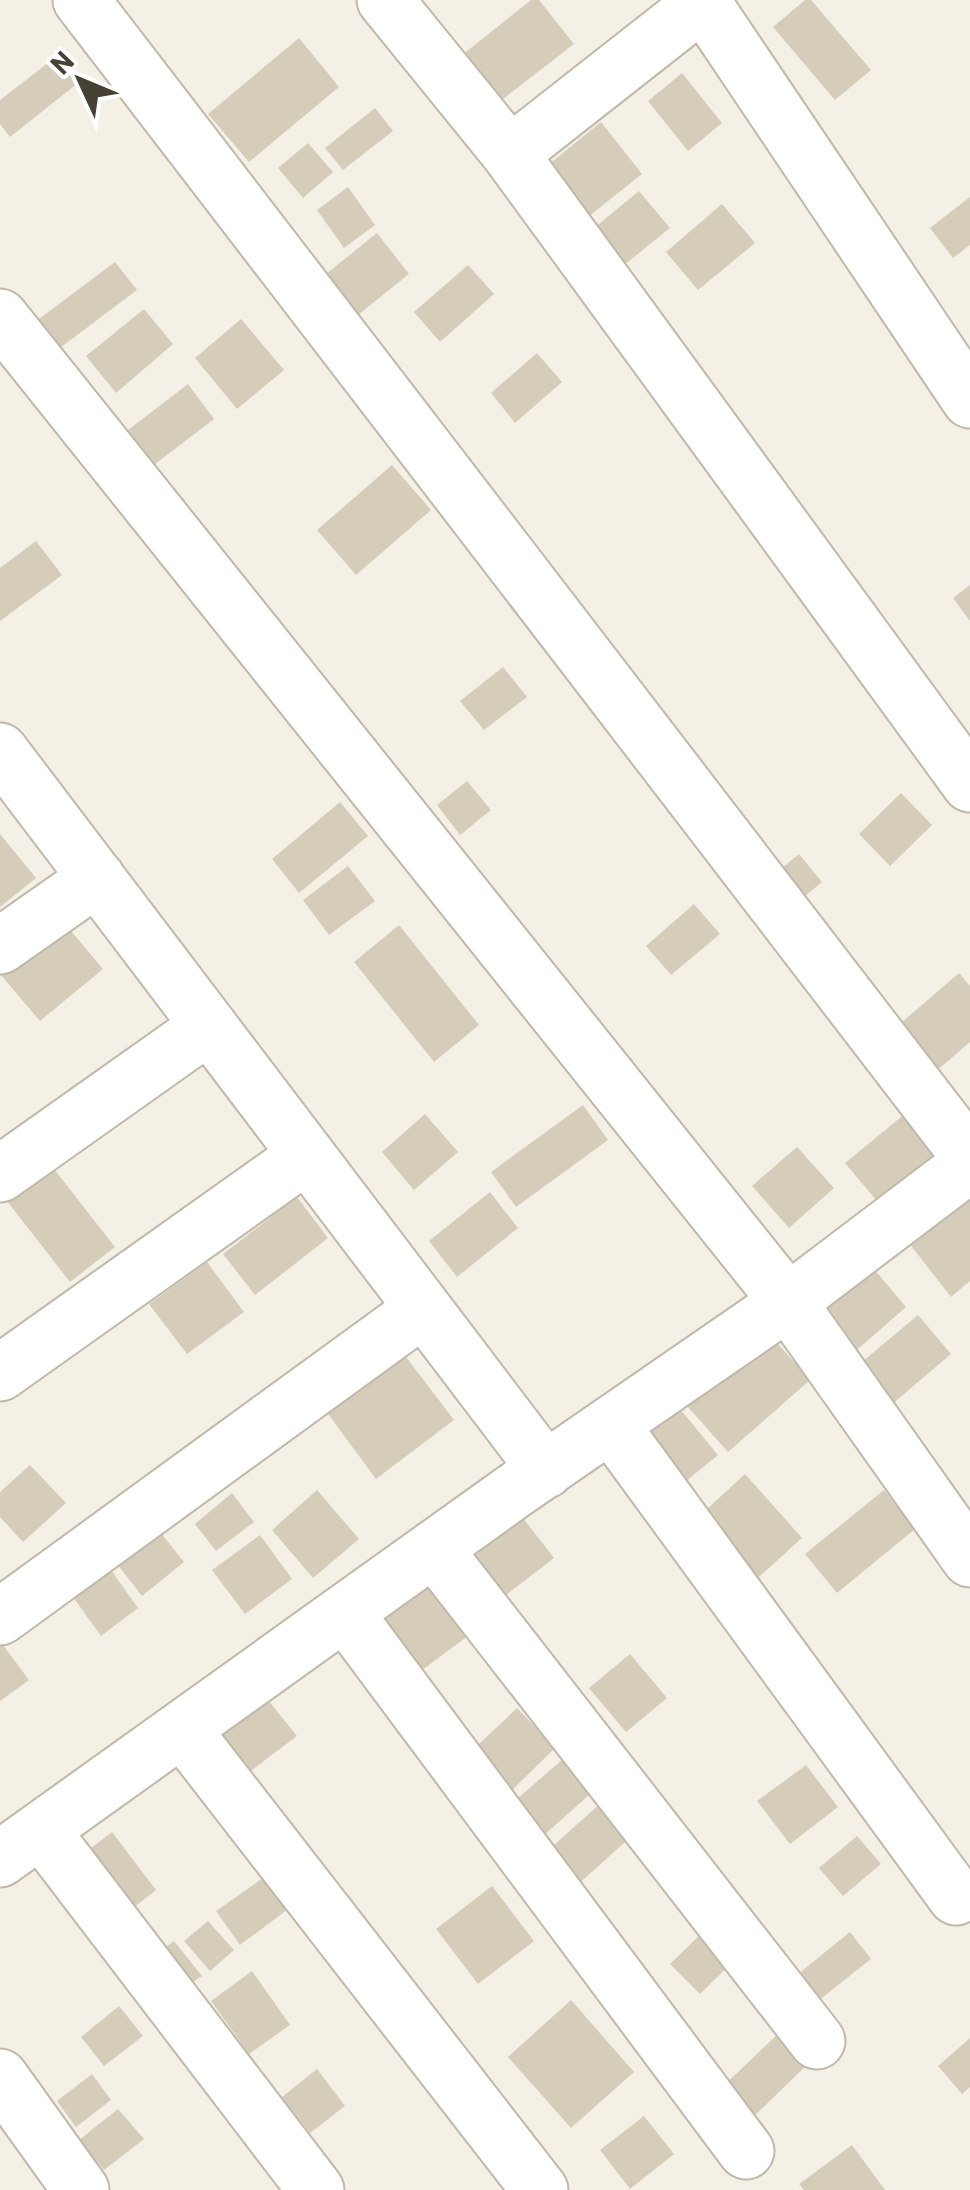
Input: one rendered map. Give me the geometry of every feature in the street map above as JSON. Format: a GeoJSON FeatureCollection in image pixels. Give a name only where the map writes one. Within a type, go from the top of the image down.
{"type":"FeatureCollection","features":[{"type":"Feature","properties":{"kind":"street"},"geometry":{"type":"LineString","coordinates":[[81,0],[970,1161],[788,1302],[20,1845],[316,2190]]}},
{"type":"Feature","properties":{"kind":"street"},"geometry":{"type":"LineString","coordinates":[[385,0],[510,154],[970,784]]}},
{"type":"Feature","properties":{"kind":"street"},"geometry":{"type":"LineString","coordinates":[[510,154],[704,1],[970,400]]}},
{"type":"Feature","properties":{"kind":"street"},"geometry":{"type":"LineString","coordinates":[[0,316],[788,1302],[970,1558]]}},
{"type":"Feature","properties":{"kind":"street"},"geometry":{"type":"LineString","coordinates":[[0,751],[546,1470]]}},
{"type":"Feature","properties":{"kind":"street"},"geometry":{"type":"LineString","coordinates":[[0,946],[97,878]]}},
{"type":"Feature","properties":{"kind":"street"},"geometry":{"type":"LineString","coordinates":[[0,1174],[209,1026]]}},
{"type":"Feature","properties":{"kind":"street"},"geometry":{"type":"LineString","coordinates":[[0,1374],[307,1156]]}},
{"type":"Feature","properties":{"kind":"street"},"geometry":{"type":"LineString","coordinates":[[0,1617],[423,1309]]}},
{"type":"Feature","properties":{"kind":"street"},"geometry":{"type":"LineString","coordinates":[[611,1425],[956,1897]]}},
{"type":"Feature","properties":{"kind":"street"},"geometry":{"type":"LineString","coordinates":[[434,1549],[818,2041]]}},
{"type":"Feature","properties":{"kind":"street"},"geometry":{"type":"LineString","coordinates":[[345,1613],[746,2150]]}},
{"type":"Feature","properties":{"kind":"street"},"geometry":{"type":"LineString","coordinates":[[182,1729],[540,2190]]}},
{"type":"Feature","properties":{"kind":"street"},"geometry":{"type":"LineString","coordinates":[[0,2076],[81,2190]]}},
{"type":"Feature","properties":{"kind":"building"},"geometry":{"type":"Polygon","coordinates":[[[531,0],[539,0],[574,44],[499,102],[462,55],[531,0]]]}},
{"type":"Feature","properties":{"kind":"building"},"geometry":{"type":"Polygon","coordinates":[[[805,0],[811,0],[871,70],[835,100],[773,27],[805,0]]]}},
{"type":"Feature","properties":{"kind":"building"},"geometry":{"type":"Polygon","coordinates":[[[299,38],[339,87],[249,162],[208,114],[299,38]]]}},
{"type":"Feature","properties":{"kind":"building"},"geometry":{"type":"Polygon","coordinates":[[[57,56],[78,83],[10,137],[0,124],[0,100],[57,56]]]}},
{"type":"Feature","properties":{"kind":"building"},"geometry":{"type":"Polygon","coordinates":[[[682,73],[722,123],[688,151],[648,101],[682,73]]]}},
{"type":"Feature","properties":{"kind":"building"},"geometry":{"type":"Polygon","coordinates":[[[375,108],[393,131],[343,170],[325,148],[375,108]]]}},
{"type":"Feature","properties":{"kind":"building"},"geometry":{"type":"Polygon","coordinates":[[[601,122],[642,174],[573,229],[532,178],[601,122]]]}},
{"type":"Feature","properties":{"kind":"building"},"geometry":{"type":"Polygon","coordinates":[[[308,143],[333,172],[303,198],[278,168],[308,143]]]}},
{"type":"Feature","properties":{"kind":"building"},"geometry":{"type":"Polygon","coordinates":[[[348,187],[375,225],[344,248],[317,210],[348,187]]]}},
{"type":"Feature","properties":{"kind":"building"},"geometry":{"type":"Polygon","coordinates":[[[639,191],[670,228],[613,274],[583,237],[639,191]]]}},
{"type":"Feature","properties":{"kind":"building"},"geometry":{"type":"Polygon","coordinates":[[[970,197],[970,245],[953,258],[930,228],[970,197]]]}},
{"type":"Feature","properties":{"kind":"building"},"geometry":{"type":"Polygon","coordinates":[[[722,204],[755,243],[698,290],[666,252],[722,204]]]}},
{"type":"Feature","properties":{"kind":"building"},"geometry":{"type":"Polygon","coordinates":[[[377,233],[409,274],[358,315],[326,274],[377,233]]]}},
{"type":"Feature","properties":{"kind":"building"},"geometry":{"type":"Polygon","coordinates":[[[115,262],[137,290],[52,354],[31,325],[115,262]]]}},
{"type":"Feature","properties":{"kind":"building"},"geometry":{"type":"Polygon","coordinates":[[[468,265],[494,294],[440,342],[414,312],[468,265]]]}},
{"type":"Feature","properties":{"kind":"building"},"geometry":{"type":"Polygon","coordinates":[[[144,309],[173,344],[116,393],[86,356],[144,309]]]}},
{"type":"Feature","properties":{"kind":"building"},"geometry":{"type":"Polygon","coordinates":[[[241,319],[284,370],[237,409],[195,358],[241,319]]]}},
{"type":"Feature","properties":{"kind":"building"},"geometry":{"type":"Polygon","coordinates":[[[537,353],[562,382],[515,423],[491,393],[537,353]]]}},
{"type":"Feature","properties":{"kind":"building"},"geometry":{"type":"Polygon","coordinates":[[[188,384],[214,419],[146,471],[119,437],[188,384]]]}},
{"type":"Feature","properties":{"kind":"building"},"geometry":{"type":"Polygon","coordinates":[[[392,465],[431,510],[356,575],[317,530],[392,465]]]}},
{"type":"Feature","properties":{"kind":"building"},"geometry":{"type":"Polygon","coordinates":[[[36,541],[62,575],[0,621],[0,568],[36,541]]]}},
{"type":"Feature","properties":{"kind":"building"},"geometry":{"type":"Polygon","coordinates":[[[970,585],[970,621],[953,598],[970,585]]]}},
{"type":"Feature","properties":{"kind":"building"},"geometry":{"type":"Polygon","coordinates":[[[503,667],[527,697],[484,730],[460,701],[503,667]]]}},
{"type":"Feature","properties":{"kind":"building"},"geometry":{"type":"Polygon","coordinates":[[[467,781],[491,810],[460,835],[437,805],[467,781]]]}},
{"type":"Feature","properties":{"kind":"building"},"geometry":{"type":"Polygon","coordinates":[[[901,793],[932,825],[890,866],[859,834],[901,793]]]}},
{"type":"Feature","properties":{"kind":"building"},"geometry":{"type":"Polygon","coordinates":[[[340,802],[368,836],[299,893],[272,859],[340,802]]]}},
{"type":"Feature","properties":{"kind":"building"},"geometry":{"type":"Polygon","coordinates":[[[0,834],[36,878],[0,907],[0,834]]]}},
{"type":"Feature","properties":{"kind":"building"},"geometry":{"type":"Polygon","coordinates":[[[799,854],[822,882],[794,905],[771,877],[799,854]]]}},
{"type":"Feature","properties":{"kind":"building"},"geometry":{"type":"Polygon","coordinates":[[[348,866],[375,901],[329,935],[303,900],[348,866]]]}},
{"type":"Feature","properties":{"kind":"building"},"geometry":{"type":"Polygon","coordinates":[[[694,904],[720,934],[671,975],[646,946],[694,904]]]}},
{"type":"Feature","properties":{"kind":"building"},"geometry":{"type":"Polygon","coordinates":[[[61,919],[103,969],[40,1021],[0,971],[61,919]]]}},
{"type":"Feature","properties":{"kind":"building"},"geometry":{"type":"Polygon","coordinates":[[[399,925],[479,1025],[434,1062],[354,962],[399,925]]]}},
{"type":"Feature","properties":{"kind":"building"},"geometry":{"type":"Polygon","coordinates":[[[959,973],[970,986],[970,1042],[926,1080],[887,1035],[959,973]]]}},
{"type":"Feature","properties":{"kind":"building"},"geometry":{"type":"Polygon","coordinates":[[[583,1105],[608,1140],[516,1207],[491,1172],[583,1105]]]}},
{"type":"Feature","properties":{"kind":"building"},"geometry":{"type":"Polygon","coordinates":[[[906,1113],[943,1156],[882,1207],[845,1163],[906,1113]]]}},
{"type":"Feature","properties":{"kind":"building"},"geometry":{"type":"Polygon","coordinates":[[[425,1114],[458,1152],[414,1190],[382,1152],[425,1114]]]}},
{"type":"Feature","properties":{"kind":"building"},"geometry":{"type":"Polygon","coordinates":[[[797,1147],[834,1188],[789,1228],[752,1186],[797,1147]]]}},
{"type":"Feature","properties":{"kind":"building"},"geometry":{"type":"Polygon","coordinates":[[[43,1155],[115,1247],[70,1282],[0,1192],[43,1155]]]}},
{"type":"Feature","properties":{"kind":"building"},"geometry":{"type":"Polygon","coordinates":[[[970,1190],[970,1281],[951,1297],[908,1242],[970,1190]]]}},
{"type":"Feature","properties":{"kind":"building"},"geometry":{"type":"Polygon","coordinates":[[[490,1192],[518,1228],[457,1277],[429,1241],[490,1192]]]}},
{"type":"Feature","properties":{"kind":"building"},"geometry":{"type":"Polygon","coordinates":[[[297,1197],[328,1238],[255,1295],[223,1254],[297,1197]]]}},
{"type":"Feature","properties":{"kind":"building"},"geometry":{"type":"Polygon","coordinates":[[[207,1262],[244,1312],[187,1354],[149,1304],[207,1262]]]}},
{"type":"Feature","properties":{"kind":"building"},"geometry":{"type":"Polygon","coordinates":[[[868,1262],[906,1307],[843,1362],[804,1317],[868,1262]]]}},
{"type":"Feature","properties":{"kind":"building"},"geometry":{"type":"Polygon","coordinates":[[[918,1315],[951,1354],[884,1411],[850,1372],[918,1315]]]}},
{"type":"Feature","properties":{"kind":"building"},"geometry":{"type":"Polygon","coordinates":[[[770,1335],[810,1380],[728,1452],[688,1407],[770,1335]]]}},
{"type":"Feature","properties":{"kind":"building"},"geometry":{"type":"Polygon","coordinates":[[[397,1345],[454,1420],[376,1479],[320,1403],[397,1345]]]}},
{"type":"Feature","properties":{"kind":"building"},"geometry":{"type":"Polygon","coordinates":[[[676,1404],[718,1455],[680,1486],[638,1434],[676,1404]]]}},
{"type":"Feature","properties":{"kind":"building"},"geometry":{"type":"Polygon","coordinates":[[[30,1465],[66,1503],[23,1542],[0,1517],[0,1492],[30,1465]]]}},
{"type":"Feature","properties":{"kind":"building"},"geometry":{"type":"Polygon","coordinates":[[[745,1474],[802,1538],[750,1585],[693,1522],[745,1474]]]}},
{"type":"Feature","properties":{"kind":"building"},"geometry":{"type":"Polygon","coordinates":[[[317,1490],[359,1539],[313,1578],[272,1530],[317,1490]]]}},
{"type":"Feature","properties":{"kind":"building"},"geometry":{"type":"Polygon","coordinates":[[[884,1490],[915,1529],[837,1593],[805,1554],[884,1490]]]}},
{"type":"Feature","properties":{"kind":"building"},"geometry":{"type":"Polygon","coordinates":[[[232,1493],[254,1522],[216,1551],[195,1524],[232,1493]]]}},
{"type":"Feature","properties":{"kind":"building"},"geometry":{"type":"Polygon","coordinates":[[[149,1518],[184,1562],[142,1596],[107,1551],[149,1518]]]}},
{"type":"Feature","properties":{"kind":"building"},"geometry":{"type":"Polygon","coordinates":[[[523,1518],[554,1558],[488,1609],[457,1570],[523,1518]]]}},
{"type":"Feature","properties":{"kind":"building"},"geometry":{"type":"Polygon","coordinates":[[[260,1535],[292,1579],[245,1614],[212,1570],[260,1535]]]}},
{"type":"Feature","properties":{"kind":"building"},"geometry":{"type":"Polygon","coordinates":[[[96,1549],[138,1608],[101,1636],[58,1576],[96,1549]]]}},
{"type":"Feature","properties":{"kind":"building"},"geometry":{"type":"Polygon","coordinates":[[[429,1583],[468,1636],[406,1682],[367,1630],[429,1583]]]}},
{"type":"Feature","properties":{"kind":"building"},"geometry":{"type":"Polygon","coordinates":[[[0,1641],[29,1680],[0,1701],[0,1641]]]}},
{"type":"Feature","properties":{"kind":"building"},"geometry":{"type":"Polygon","coordinates":[[[630,1654],[667,1698],[626,1732],[589,1688],[630,1654]]]}},
{"type":"Feature","properties":{"kind":"building"},"geometry":{"type":"Polygon","coordinates":[[[268,1700],[297,1736],[244,1776],[215,1739],[268,1700]]]}},
{"type":"Feature","properties":{"kind":"building"},"geometry":{"type":"Polygon","coordinates":[[[517,1708],[555,1748],[500,1802],[461,1761],[517,1708]]]}},
{"type":"Feature","properties":{"kind":"building"},"geometry":{"type":"Polygon","coordinates":[[[570,1753],[599,1786],[533,1845],[503,1811],[570,1753]]]}},
{"type":"Feature","properties":{"kind":"building"},"geometry":{"type":"Polygon","coordinates":[[[806,1765],[838,1807],[790,1844],[757,1801],[806,1765]]]}},
{"type":"Feature","properties":{"kind":"building"},"geometry":{"type":"Polygon","coordinates":[[[613,1792],[644,1825],[574,1888],[543,1855],[613,1792]]]}},
{"type":"Feature","properties":{"kind":"building"},"geometry":{"type":"Polygon","coordinates":[[[112,1832],[156,1890],[119,1919],[75,1860],[112,1832]]]}},
{"type":"Feature","properties":{"kind":"building"},"geometry":{"type":"Polygon","coordinates":[[[857,1836],[881,1864],[843,1896],[819,1868],[857,1836]]]}},
{"type":"Feature","properties":{"kind":"building"},"geometry":{"type":"Polygon","coordinates":[[[263,1878],[287,1910],[240,1945],[216,1911],[263,1878]]]}},
{"type":"Feature","properties":{"kind":"building"},"geometry":{"type":"Polygon","coordinates":[[[492,1886],[534,1941],[478,1984],[436,1929],[492,1886]]]}},
{"type":"Feature","properties":{"kind":"building"},"geometry":{"type":"Polygon","coordinates":[[[208,1921],[234,1950],[210,1971],[184,1941],[208,1921]]]}},
{"type":"Feature","properties":{"kind":"building"},"geometry":{"type":"Polygon","coordinates":[[[713,1922],[743,1952],[700,1994],[670,1964],[713,1922]]]}},
{"type":"Feature","properties":{"kind":"building"},"geometry":{"type":"Polygon","coordinates":[[[850,1932],[871,1959],[818,2001],[797,1975],[850,1932]]]}},
{"type":"Feature","properties":{"kind":"building"},"geometry":{"type":"Polygon","coordinates":[[[174,1941],[202,1976],[181,1990],[154,1956],[174,1941]]]}},
{"type":"Feature","properties":{"kind":"building"},"geometry":{"type":"Polygon","coordinates":[[[252,1971],[290,2025],[249,2054],[211,2001],[252,1971]]]}},
{"type":"Feature","properties":{"kind":"building"},"geometry":{"type":"Polygon","coordinates":[[[571,2000],[634,2072],[571,2128],[508,2057],[571,2000]]]}},
{"type":"Feature","properties":{"kind":"building"},"geometry":{"type":"Polygon","coordinates":[[[119,2006],[143,2036],[104,2066],[81,2037],[119,2006]]]}},
{"type":"Feature","properties":{"kind":"building"},"geometry":{"type":"Polygon","coordinates":[[[783,2029],[812,2060],[747,2123],[717,2092],[783,2029]]]}},
{"type":"Feature","properties":{"kind":"building"},"geometry":{"type":"Polygon","coordinates":[[[970,2038],[970,2087],[962,2094],[938,2066],[970,2038]]]}},
{"type":"Feature","properties":{"kind":"building"},"geometry":{"type":"Polygon","coordinates":[[[317,2069],[345,2106],[310,2133],[282,2097],[317,2069]]]}},
{"type":"Feature","properties":{"kind":"building"},"geometry":{"type":"Polygon","coordinates":[[[92,2074],[111,2100],[76,2127],[57,2101],[92,2074]]]}},
{"type":"Feature","properties":{"kind":"building"},"geometry":{"type":"Polygon","coordinates":[[[118,2109],[144,2139],[104,2170],[79,2140],[118,2109]]]}},
{"type":"Feature","properties":{"kind":"building"},"geometry":{"type":"Polygon","coordinates":[[[644,2116],[674,2154],[630,2189],[600,2150],[644,2116]]]}},
{"type":"Feature","properties":{"kind":"building"},"geometry":{"type":"Polygon","coordinates":[[[852,2145],[885,2190],[804,2190],[799,2184],[852,2145]]]}}]}
